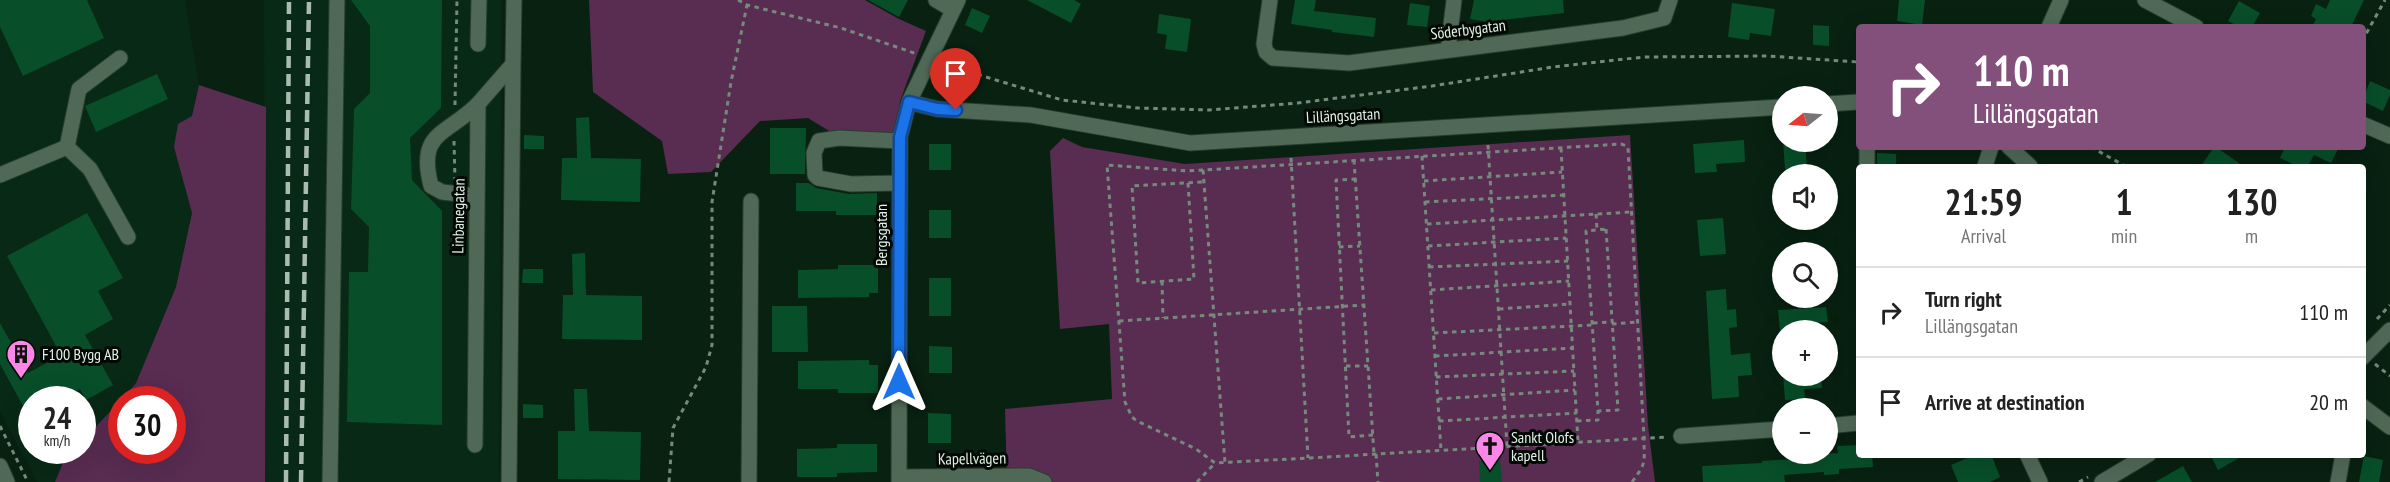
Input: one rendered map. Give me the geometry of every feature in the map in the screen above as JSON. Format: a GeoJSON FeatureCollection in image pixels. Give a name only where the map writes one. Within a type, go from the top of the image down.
{"type":"FeatureCollection","features":[{"type":"Feature","properties":{"kind":"street"},"geometry":{"type":"LineString","coordinates":[[330,482],[337,0]]}},
{"type":"Feature","properties":{"kind":"street"},"geometry":{"type":"LineString","coordinates":[[478,44],[479,0]]}},
{"type":"Feature","properties":{"kind":"street"},"geometry":{"type":"LineString","coordinates":[[509,482],[514,0]]}},
{"type":"Feature","properties":{"kind":"street"},"geometry":{"type":"LineString","coordinates":[[936,0],[956,5]]}},
{"type":"Feature","properties":{"kind":"street","name":"Söderbygatan"},"geometry":{"type":"LineString","coordinates":[[1270,0],[1264,44],[1266,52],[1279,60],[1349,63],[1623,28],[1664,18],[1670,0]]}},
{"type":"Feature","properties":{"kind":"street"},"geometry":{"type":"LineString","coordinates":[[1448,50],[1454,0]]}},
{"type":"Feature","properties":{"kind":"street"},"geometry":{"type":"LineString","coordinates":[[2050,24],[2061,0]]}},
{"type":"Feature","properties":{"kind":"street"},"geometry":{"type":"LineString","coordinates":[[2145,0],[2190,24]]}},
{"type":"Feature","properties":{"kind":"street","name":"Bergsgatan"},"geometry":{"type":"LineString","coordinates":[[899,479],[900,141],[909,102],[956,5]]}},
{"type":"Feature","properties":{"kind":"street"},"geometry":{"type":"LineString","coordinates":[[67,147],[79,89],[120,58]]}},
{"type":"Feature","properties":{"kind":"street"},"geometry":{"type":"LineString","coordinates":[[477,196],[442,192],[432,186],[426,166],[428,149],[433,138],[478,104],[513,64]]}},
{"type":"Feature","properties":{"kind":"street","name":"Lillängsgatan"},"geometry":{"type":"LineString","coordinates":[[909,102],[937,109],[1031,115],[1190,142],[1772,108]]}},
{"type":"Feature","properties":{"kind":"street"},"geometry":{"type":"LineString","coordinates":[[1838,103],[1856,102]]}},
{"type":"Feature","properties":{"kind":"street","name":"Linbanegatan"},"geometry":{"type":"LineString","coordinates":[[475,445],[478,104]]}},
{"type":"Feature","properties":{"kind":"street"},"geometry":{"type":"LineString","coordinates":[[2366,126],[2390,135]]}},
{"type":"Feature","properties":{"kind":"street"},"geometry":{"type":"LineString","coordinates":[[899,183],[851,184],[818,178],[815,176],[814,153],[819,141],[838,138],[900,141]]}},
{"type":"Feature","properties":{"kind":"street"},"geometry":{"type":"LineString","coordinates":[[0,175],[67,147]]}},
{"type":"Feature","properties":{"kind":"street"},"geometry":{"type":"LineString","coordinates":[[67,147],[90,169],[128,237]]}},
{"type":"Feature","properties":{"kind":"street"},"geometry":{"type":"LineString","coordinates":[[2012,150],[2028,164]]}},
{"type":"Feature","properties":{"kind":"street"},"geometry":{"type":"LineString","coordinates":[[749,482],[751,201]]}},
{"type":"Feature","properties":{"kind":"street"},"geometry":{"type":"LineString","coordinates":[[2366,354],[2390,331]]}},
{"type":"Feature","properties":{"kind":"street"},"geometry":{"type":"LineString","coordinates":[[2366,409],[2390,427]]}},
{"type":"Feature","properties":{"kind":"street"},"geometry":{"type":"LineString","coordinates":[[1838,425],[1856,423]]}},
{"type":"Feature","properties":{"kind":"street"},"geometry":{"type":"LineString","coordinates":[[1681,436],[1772,430]]}},
{"type":"Feature","properties":{"kind":"street"},"geometry":{"type":"LineString","coordinates":[[2029,458],[2040,482]]}},
{"type":"Feature","properties":{"kind":"street"},"geometry":{"type":"LineString","coordinates":[[2102,482],[2142,458]]}},
{"type":"Feature","properties":{"kind":"street"},"geometry":{"type":"LineString","coordinates":[[2337,482],[2342,458]]}},
{"type":"Feature","properties":{"kind":"street"},"geometry":{"type":"LineString","coordinates":[[0,466],[7,482]]}},
{"type":"Feature","properties":{"kind":"street","name":"Kapellvägen"},"geometry":{"type":"LineString","coordinates":[[899,479],[1029,476],[1044,482]]}},
{"type":"Feature","properties":{"kind":"path"},"geometry":{"type":"LineString","coordinates":[[455,193],[457,0]]}},
{"type":"Feature","properties":{"kind":"path"},"geometry":{"type":"LineString","coordinates":[[2366,33],[2385,0]]}},
{"type":"Feature","properties":{"kind":"path"},"geometry":{"type":"LineString","coordinates":[[669,482],[673,428],[706,367],[712,345],[712,202],[731,82],[747,5]]}},
{"type":"Feature","properties":{"kind":"path"},"geometry":{"type":"LineString","coordinates":[[1632,482],[1643,468],[1644,438],[1627,146],[1620,144],[1187,171],[1107,165],[1125,402],[1132,417],[1196,449],[1215,463],[1225,463],[1508,446],[1644,438],[1681,436]]}},
{"type":"Feature","properties":{"kind":"path"},"geometry":{"type":"LineString","coordinates":[[1488,145],[1508,446]]}},
{"type":"Feature","properties":{"kind":"path"},"geometry":{"type":"LineString","coordinates":[[1561,148],[1578,442]]}},
{"type":"Feature","properties":{"kind":"path"},"geometry":{"type":"LineString","coordinates":[[2096,150],[2121,164]]}},
{"type":"Feature","properties":{"kind":"path"},"geometry":{"type":"LineString","coordinates":[[1422,156],[1441,450]]}},
{"type":"Feature","properties":{"kind":"path"},"geometry":{"type":"LineString","coordinates":[[1291,158],[1308,458]]}},
{"type":"Feature","properties":{"kind":"path"},"geometry":{"type":"LineString","coordinates":[[1354,160],[1378,482]]}},
{"type":"Feature","properties":{"kind":"path"},"geometry":{"type":"LineString","coordinates":[[1203,170],[1225,463]]}},
{"type":"Feature","properties":{"kind":"path"},"geometry":{"type":"LineString","coordinates":[[1424,181],[1562,172]]}},
{"type":"Feature","properties":{"kind":"path"},"geometry":{"type":"LineString","coordinates":[[1356,179],[1336,180],[1349,436],[1373,435]]}},
{"type":"Feature","properties":{"kind":"path"},"geometry":{"type":"LineString","coordinates":[[1188,183],[1194,279],[1138,283],[1132,186],[1203,182]]}},
{"type":"Feature","properties":{"kind":"path"},"geometry":{"type":"LineString","coordinates":[[1425,202],[1564,195]]}},
{"type":"Feature","properties":{"kind":"path"},"geometry":{"type":"LineString","coordinates":[[1426,224],[1631,212]]}},
{"type":"Feature","properties":{"kind":"path"},"geometry":{"type":"LineString","coordinates":[[1596,214],[1597,230]]}},
{"type":"Feature","properties":{"kind":"path"},"geometry":{"type":"LineString","coordinates":[[1577,421],[1598,420],[1587,231],[1606,230],[1618,410],[1598,411]]}},
{"type":"Feature","properties":{"kind":"path"},"geometry":{"type":"LineString","coordinates":[[1428,246],[1566,238]]}},
{"type":"Feature","properties":{"kind":"path"},"geometry":{"type":"LineString","coordinates":[[1339,247],[1360,246]]}},
{"type":"Feature","properties":{"kind":"path"},"geometry":{"type":"LineString","coordinates":[[1429,267],[1568,261]]}},
{"type":"Feature","properties":{"kind":"path"},"geometry":{"type":"LineString","coordinates":[[1162,281],[1163,318]]}},
{"type":"Feature","properties":{"kind":"path"},"geometry":{"type":"LineString","coordinates":[[1431,290],[1569,281]]}},
{"type":"Feature","properties":{"kind":"path"},"geometry":{"type":"LineString","coordinates":[[1499,309],[1570,304]]}},
{"type":"Feature","properties":{"kind":"path"},"geometry":{"type":"LineString","coordinates":[[1119,321],[1364,305]]}},
{"type":"Feature","properties":{"kind":"path"},"geometry":{"type":"LineString","coordinates":[[1434,333],[1637,322]]}},
{"type":"Feature","properties":{"kind":"path"},"geometry":{"type":"LineString","coordinates":[[1435,356],[1573,348]]}},
{"type":"Feature","properties":{"kind":"path"},"geometry":{"type":"LineString","coordinates":[[1346,366],[1368,366]]}},
{"type":"Feature","properties":{"kind":"path"},"geometry":{"type":"LineString","coordinates":[[2382,370],[2390,376]]}},
{"type":"Feature","properties":{"kind":"path"},"geometry":{"type":"LineString","coordinates":[[1436,377],[1574,371]]}},
{"type":"Feature","properties":{"kind":"path"},"geometry":{"type":"LineString","coordinates":[[1438,399],[1575,390]]}},
{"type":"Feature","properties":{"kind":"path"},"geometry":{"type":"LineString","coordinates":[[1439,421],[1576,414]]}},
{"type":"Feature","properties":{"kind":"path"},"geometry":{"type":"LineString","coordinates":[[0,426],[28,482]]}},
{"type":"Feature","properties":{"kind":"path"},"geometry":{"type":"LineString","coordinates":[[1197,482],[1215,463]]}},
{"type":"Feature","properties":{"kind":"shaded area"},"geometry":{"type":"Polygon","coordinates":[[[0,0],[185,0],[199,85],[192,116],[174,147],[192,213],[176,287],[136,383],[133,386],[108,386],[108,413],[96,426],[96,386],[18,386],[18,446],[0,412],[0,0]]]}},
{"type":"Feature","properties":{"kind":"shaded area"},"geometry":{"type":"Polygon","coordinates":[[[264,0],[502,0],[499,482],[265,482],[264,0]]]}},
{"type":"Feature","properties":{"kind":"shaded area"},"geometry":{"type":"Polygon","coordinates":[[[589,0],[865,0],[926,31],[900,101],[896,140],[834,134],[808,118],[760,121],[711,172],[668,174],[662,141],[593,92],[589,0]]]}},
{"type":"Feature","properties":{"kind":"shaded area"},"geometry":{"type":"Polygon","coordinates":[[[199,85],[266,107],[265,482],[55,482],[62,464],[96,464],[96,426],[108,414],[108,464],[186,464],[186,386],[133,386],[176,287],[192,213],[174,147],[178,124],[192,116],[199,85]]]}},
{"type":"Feature","properties":{"kind":"shaded area"},"geometry":{"type":"Polygon","coordinates":[[[1630,135],[1648,425],[1655,482],[1007,482],[1005,409],[1112,399],[1109,324],[1060,329],[1050,151],[1063,138],[1082,147],[1185,164],[1630,135]]]}},
{"type":"Feature","properties":{"kind":"shaded area"},"geometry":{"type":"Polygon","coordinates":[[[27,464],[62,464],[55,482],[37,482],[27,464]]]}},
{"type":"Feature","properties":{"kind":"building"},"geometry":{"type":"Polygon","coordinates":[[[0,0],[87,0],[104,38],[23,76],[0,27],[0,0]]]}},
{"type":"Feature","properties":{"kind":"building"},"geometry":{"type":"Polygon","coordinates":[[[351,0],[442,0],[441,108],[410,138],[412,180],[442,211],[442,425],[347,422],[349,272],[368,272],[369,227],[351,209],[354,109],[370,93],[370,26],[351,0]]]}},
{"type":"Feature","properties":{"kind":"building"},"geometry":{"type":"Polygon","coordinates":[[[868,0],[908,0],[899,17],[868,0]]]}},
{"type":"Feature","properties":{"kind":"building"},"geometry":{"type":"Polygon","coordinates":[[[1027,0],[1074,0],[1081,4],[1071,23],[1027,0]]]}},
{"type":"Feature","properties":{"kind":"building"},"geometry":{"type":"Polygon","coordinates":[[[1295,0],[1316,0],[1314,11],[1376,18],[1374,37],[1291,24],[1295,0]]]}},
{"type":"Feature","properties":{"kind":"building"},"geometry":{"type":"Polygon","coordinates":[[[1474,0],[1563,0],[1564,13],[1494,21],[1493,23],[1470,19],[1474,0]]]}},
{"type":"Feature","properties":{"kind":"building"},"geometry":{"type":"Polygon","coordinates":[[[1899,0],[1925,0],[1922,24],[1897,21],[1899,0]]]}},
{"type":"Feature","properties":{"kind":"building"},"geometry":{"type":"Polygon","coordinates":[[[2330,0],[2364,0],[2352,24],[2314,24],[2316,19],[2311,16],[2316,4],[2326,9],[2330,0]]]}},
{"type":"Feature","properties":{"kind":"building"},"geometry":{"type":"Polygon","coordinates":[[[2239,1],[2260,13],[2254,24],[2234,24],[2228,21],[2239,1]]]}},
{"type":"Feature","properties":{"kind":"building"},"geometry":{"type":"Polygon","coordinates":[[[1410,3],[1430,6],[1427,27],[1407,25],[1410,3]]]}},
{"type":"Feature","properties":{"kind":"building"},"geometry":{"type":"Polygon","coordinates":[[[1732,3],[1775,9],[1771,36],[1750,33],[1749,40],[1728,37],[1732,3]]]}},
{"type":"Feature","properties":{"kind":"building"},"geometry":{"type":"Polygon","coordinates":[[[972,8],[990,16],[982,33],[965,25],[972,8]]]}},
{"type":"Feature","properties":{"kind":"building"},"geometry":{"type":"Polygon","coordinates":[[[1159,14],[1191,19],[1187,52],[1165,49],[1167,35],[1157,33],[1159,14]]]}},
{"type":"Feature","properties":{"kind":"building"},"geometry":{"type":"Polygon","coordinates":[[[1813,25],[1829,26],[1829,46],[1813,45],[1813,25]]]}},
{"type":"Feature","properties":{"kind":"building"},"geometry":{"type":"Polygon","coordinates":[[[157,74],[168,99],[96,132],[85,106],[157,74]]]}},
{"type":"Feature","properties":{"kind":"building"},"geometry":{"type":"Polygon","coordinates":[[[2370,81],[2390,90],[2383,111],[2366,103],[2366,91],[2370,81]]]}},
{"type":"Feature","properties":{"kind":"building"},"geometry":{"type":"Polygon","coordinates":[[[589,117],[591,158],[641,159],[640,202],[561,200],[562,158],[577,158],[576,118],[589,117]]]}},
{"type":"Feature","properties":{"kind":"building"},"geometry":{"type":"Polygon","coordinates":[[[770,128],[806,128],[805,174],[770,174],[770,128]]]}},
{"type":"Feature","properties":{"kind":"building"},"geometry":{"type":"Polygon","coordinates":[[[524,135],[544,136],[544,149],[524,149],[524,135]]]}},
{"type":"Feature","properties":{"kind":"building"},"geometry":{"type":"Polygon","coordinates":[[[1744,140],[1745,162],[1716,164],[1717,172],[1695,173],[1693,144],[1744,140]]]}},
{"type":"Feature","properties":{"kind":"building"},"geometry":{"type":"Polygon","coordinates":[[[929,144],[951,144],[951,170],[929,170],[929,144]]]}},
{"type":"Feature","properties":{"kind":"building"},"geometry":{"type":"Polygon","coordinates":[[[2212,150],[2220,150],[2240,164],[2202,164],[2212,150]]]}},
{"type":"Feature","properties":{"kind":"building"},"geometry":{"type":"Polygon","coordinates":[[[2284,150],[2338,150],[2331,163],[2314,155],[2309,164],[2293,164],[2280,158],[2284,150]]]}},
{"type":"Feature","properties":{"kind":"building"},"geometry":{"type":"Polygon","coordinates":[[[1784,152],[1806,152],[1807,164],[1785,164],[1784,152]]]}},
{"type":"Feature","properties":{"kind":"building"},"geometry":{"type":"Polygon","coordinates":[[[1877,153],[1896,154],[1896,164],[1877,164],[1877,153]]]}},
{"type":"Feature","properties":{"kind":"building"},"geometry":{"type":"Polygon","coordinates":[[[796,183],[809,183],[816,188],[849,194],[877,193],[877,215],[836,215],[836,211],[796,211],[796,183]]]}},
{"type":"Feature","properties":{"kind":"building"},"geometry":{"type":"Polygon","coordinates":[[[929,210],[951,210],[951,238],[929,238],[929,210]]]}},
{"type":"Feature","properties":{"kind":"building"},"geometry":{"type":"Polygon","coordinates":[[[87,213],[123,278],[98,291],[113,319],[85,335],[113,385],[96,394],[96,386],[18,386],[18,397],[0,364],[0,323],[28,373],[61,355],[7,256],[87,213]]]}},
{"type":"Feature","properties":{"kind":"building"},"geometry":{"type":"Polygon","coordinates":[[[1723,218],[1726,254],[1700,256],[1697,220],[1723,218]]]}},
{"type":"Feature","properties":{"kind":"building"},"geometry":{"type":"Polygon","coordinates":[[[585,253],[586,295],[642,296],[642,340],[562,339],[563,295],[573,295],[572,254],[585,253]]]}},
{"type":"Feature","properties":{"kind":"building"},"geometry":{"type":"Polygon","coordinates":[[[838,265],[878,265],[878,293],[869,293],[869,297],[798,298],[798,270],[838,269],[838,265]]]}},
{"type":"Feature","properties":{"kind":"building"},"geometry":{"type":"Polygon","coordinates":[[[523,269],[543,269],[543,283],[522,283],[523,269]]]}},
{"type":"Feature","properties":{"kind":"building"},"geometry":{"type":"Polygon","coordinates":[[[929,278],[951,278],[951,316],[929,316],[929,278]]]}},
{"type":"Feature","properties":{"kind":"building"},"geometry":{"type":"Polygon","coordinates":[[[1726,289],[1727,310],[1736,309],[1737,327],[1729,328],[1731,355],[1750,353],[1752,375],[1738,376],[1739,397],[1712,399],[1706,291],[1726,289]]]}},
{"type":"Feature","properties":{"kind":"building"},"geometry":{"type":"Polygon","coordinates":[[[772,306],[807,306],[808,352],[772,352],[772,306]]]}},
{"type":"Feature","properties":{"kind":"building"},"geometry":{"type":"Polygon","coordinates":[[[1826,308],[1828,320],[1779,320],[1778,310],[1826,308]]]}},
{"type":"Feature","properties":{"kind":"building"},"geometry":{"type":"Polygon","coordinates":[[[929,346],[952,347],[952,373],[929,373],[929,346]]]}},
{"type":"Feature","properties":{"kind":"building"},"geometry":{"type":"Polygon","coordinates":[[[869,360],[869,365],[878,365],[878,393],[838,393],[838,389],[798,389],[798,361],[869,360]]]}},
{"type":"Feature","properties":{"kind":"building"},"geometry":{"type":"Polygon","coordinates":[[[1784,386],[1822,386],[1822,388],[1804,389],[1805,398],[1785,398],[1784,386]]]}},
{"type":"Feature","properties":{"kind":"building"},"geometry":{"type":"Polygon","coordinates":[[[574,389],[587,389],[589,431],[641,432],[640,480],[558,479],[558,431],[575,431],[574,389]]]}},
{"type":"Feature","properties":{"kind":"building"},"geometry":{"type":"Polygon","coordinates":[[[523,404],[543,405],[543,418],[523,418],[523,404]]]}},
{"type":"Feature","properties":{"kind":"building"},"geometry":{"type":"Polygon","coordinates":[[[928,413],[951,414],[951,443],[928,443],[928,413]]]}},
{"type":"Feature","properties":{"kind":"building"},"geometry":{"type":"Polygon","coordinates":[[[837,444],[877,444],[877,472],[837,473],[837,477],[797,477],[797,449],[837,448],[837,444]]]}},
{"type":"Feature","properties":{"kind":"building"},"geometry":{"type":"Polygon","coordinates":[[[1856,445],[1856,458],[1872,458],[1873,467],[1839,469],[1839,474],[1824,475],[1824,472],[1784,475],[1785,482],[1703,482],[1702,466],[1762,463],[1762,461],[1772,460],[1772,464],[1838,464],[1838,446],[1856,445]]]}},
{"type":"Feature","properties":{"kind":"building"},"geometry":{"type":"Polygon","coordinates":[[[2366,456],[2383,460],[2379,482],[2359,482],[2364,458],[2366,456]]]}},
{"type":"Feature","properties":{"kind":"building"},"geometry":{"type":"Polygon","coordinates":[[[1968,458],[1993,458],[2000,477],[1990,482],[1958,482],[1951,465],[1968,458]]]}},
{"type":"Feature","properties":{"kind":"building"},"geometry":{"type":"Polygon","coordinates":[[[2212,458],[2239,458],[2218,470],[2212,458]]]}},
{"type":"Feature","properties":{"kind":"building","name":"Sankt Olofs kapell"},"geometry":{"type":"Polygon","coordinates":[[[1500,460],[1502,482],[1480,482],[1479,461],[1500,460]]]}},
{"type":"Feature","properties":{"kind":"building"},"geometry":{"type":"Polygon","coordinates":[[[2183,466],[2192,482],[2155,482],[2183,466]]]}},
{"type":"Feature","properties":{"kind":"railway"},"geometry":{"type":"LineString","coordinates":[[286,482],[289,0]]}},
{"type":"Feature","properties":{"kind":"railway"},"geometry":{"type":"LineString","coordinates":[[301,482],[309,0]]}},
{"type":"Feature","properties":{"kind":"place","name":"F100 Bygg AB"},"geometry":{"type":"Point","coordinates":[21,380]}},
{"type":"Feature","properties":{"kind":"place","name":"Sankt Olofs kapell"},"geometry":{"type":"Point","coordinates":[1490,472]}},
{"type":"Feature","properties":{"kind":"route"},"geometry":{"type":"LineString","coordinates":[[899,382],[900,137],[909,102],[937,109],[956,110]]}}]}
